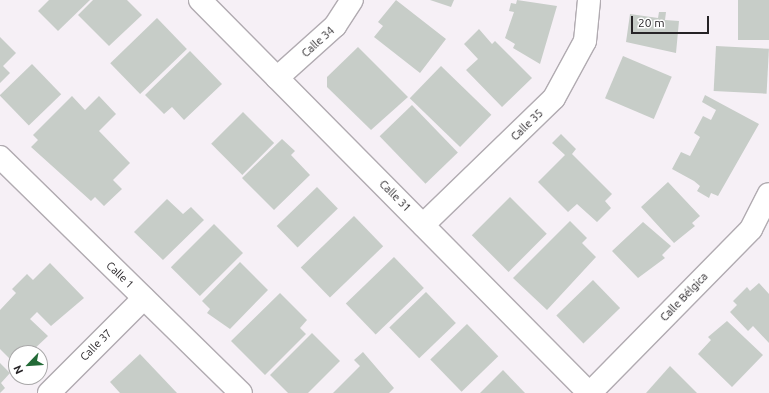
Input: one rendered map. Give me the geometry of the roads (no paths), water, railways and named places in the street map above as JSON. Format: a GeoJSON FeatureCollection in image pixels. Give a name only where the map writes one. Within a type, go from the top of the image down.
{"type":"FeatureCollection","features":[{"type":"Feature","properties":{"kind":"street","name":"Calle 31"},"geometry":{"type":"LineString","coordinates":[[200,0],[589,393]]}},
{"type":"Feature","properties":{"kind":"street","name":"Calle 34"},"geometry":{"type":"LineString","coordinates":[[278,78],[335,26],[352,0]]}},
{"type":"Feature","properties":{"kind":"street","name":"Calle 35"},"geometry":{"type":"LineString","coordinates":[[423,225],[554,98],[586,41],[589,0]]}},
{"type":"Feature","properties":{"kind":"street","name":"Calle 1"},"geometry":{"type":"LineString","coordinates":[[0,156],[241,393]]}},
{"type":"Feature","properties":{"kind":"street","name":"Calle Bélgica"},"geometry":{"type":"LineString","coordinates":[[589,393],[751,229],[769,194]]}},
{"type":"Feature","properties":{"kind":"street","name":"Calle 37"},"geometry":{"type":"LineString","coordinates":[[49,393],[144,298]]}}]}
